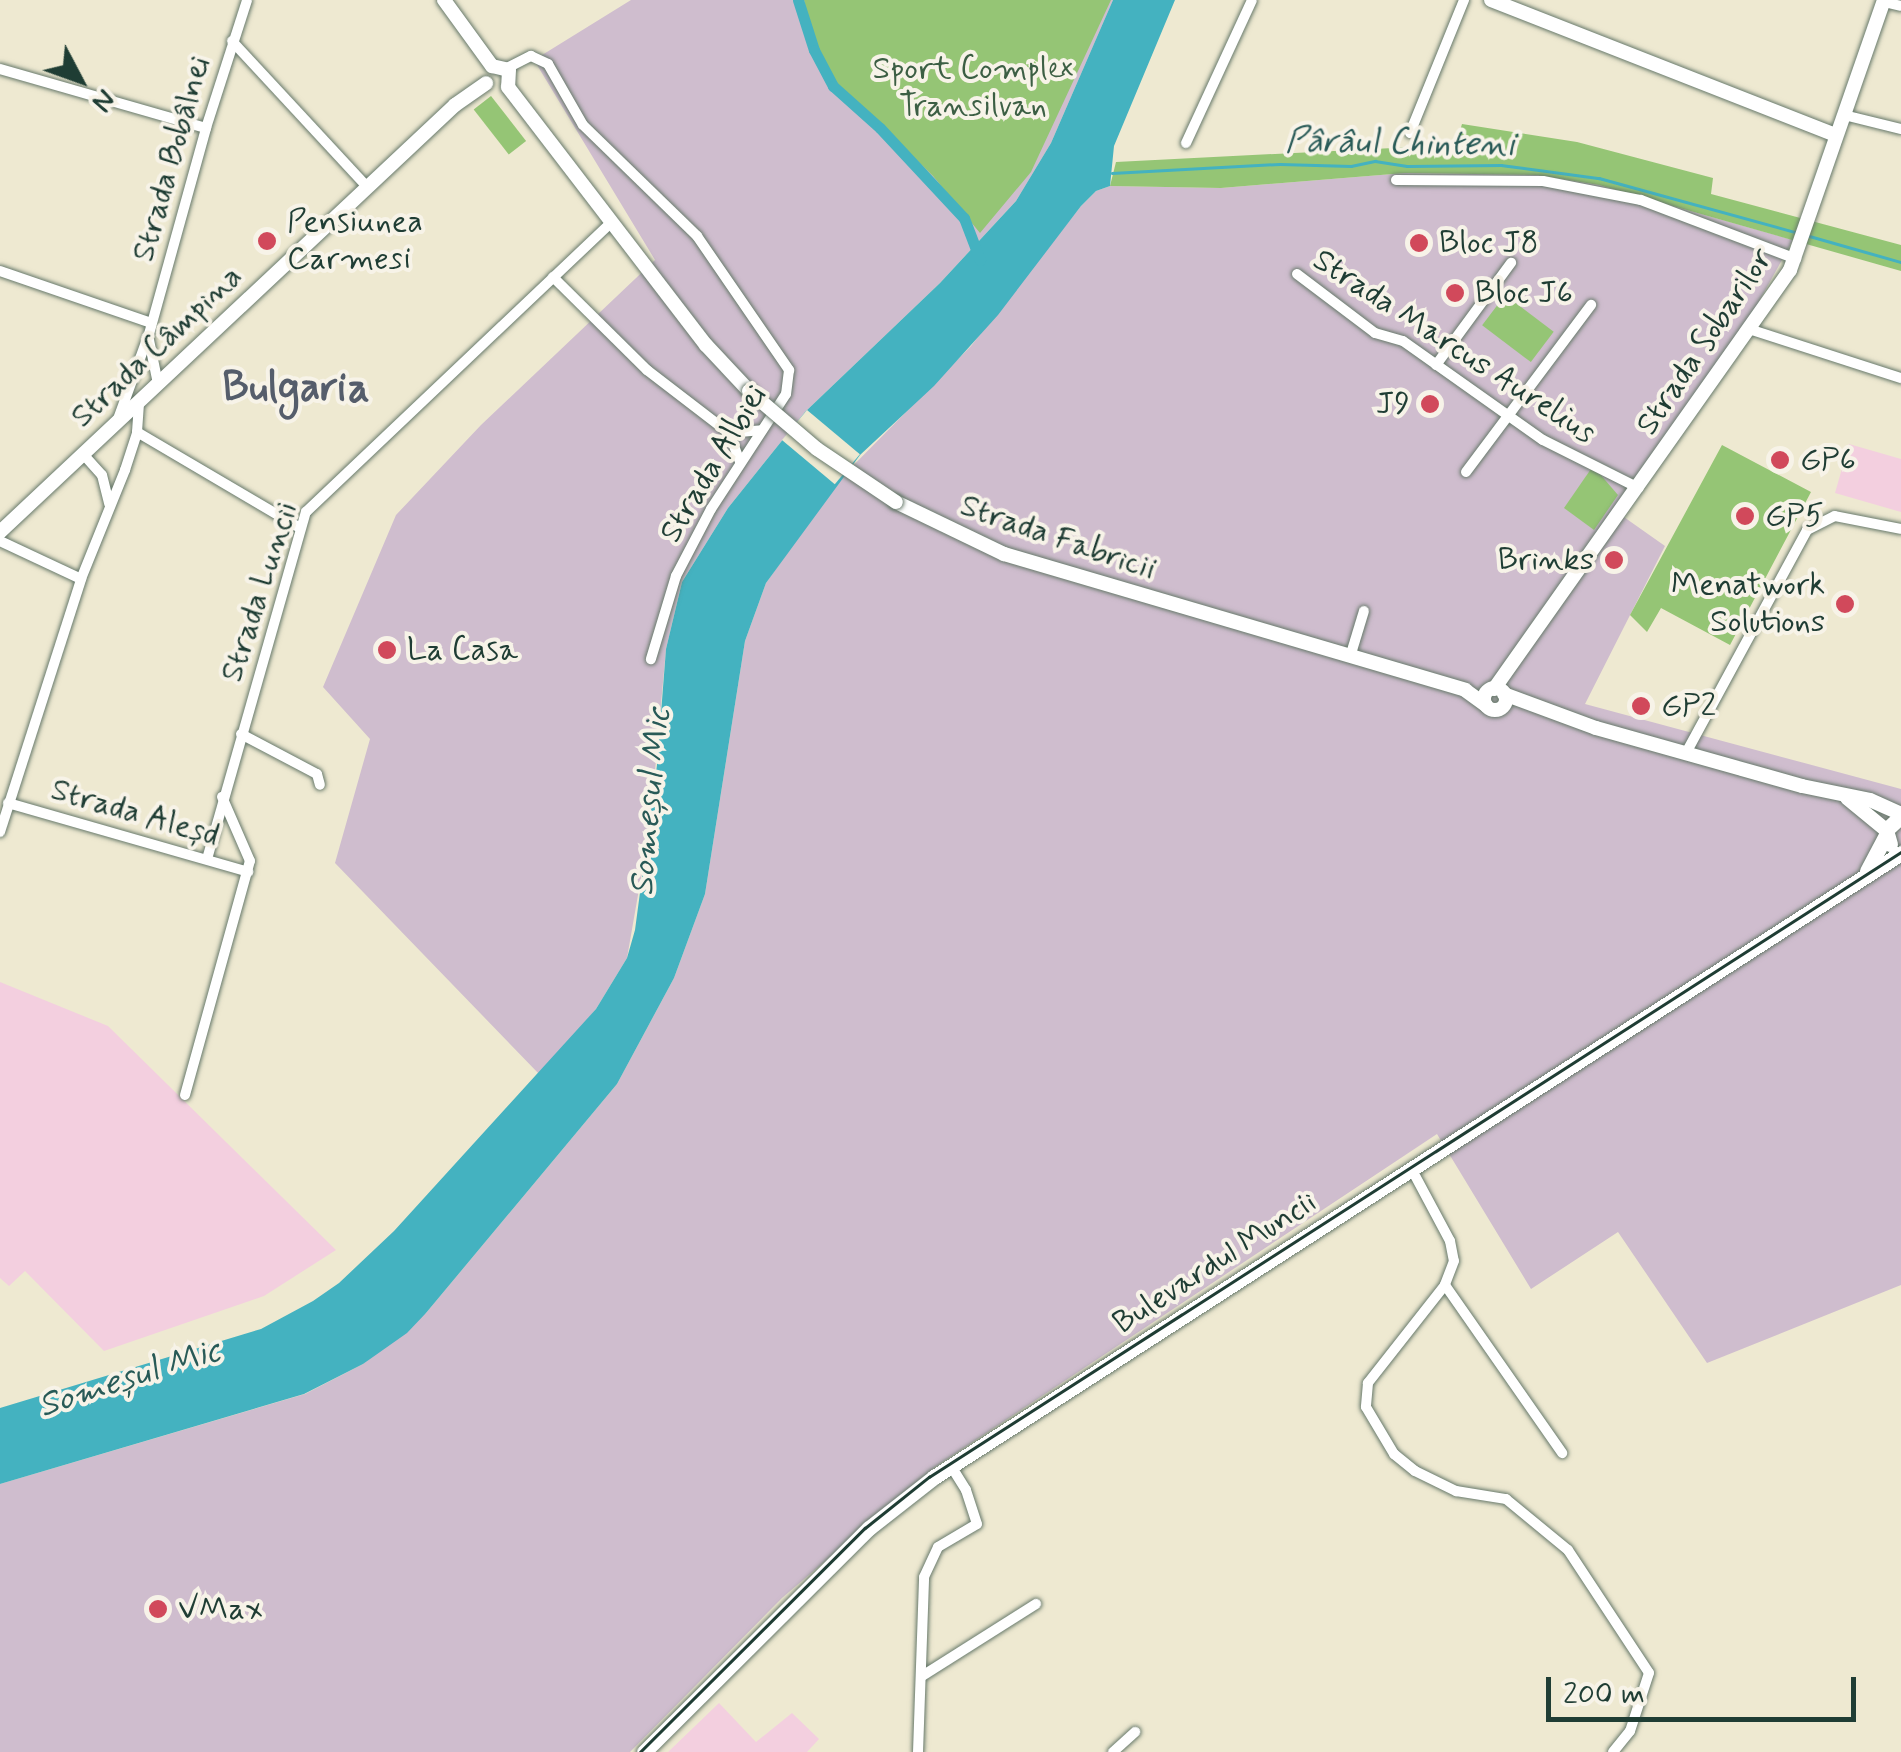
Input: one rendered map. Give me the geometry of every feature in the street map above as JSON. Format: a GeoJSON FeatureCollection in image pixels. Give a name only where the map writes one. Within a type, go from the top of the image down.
{"type":"FeatureCollection","features":[{"type":"Feature","properties":{"kind":"main road"},"geometry":{"type":"LineString","coordinates":[[444,0],[512,77],[508,88],[498,92],[486,83],[500,67]]}},
{"type":"Feature","properties":{"kind":"main road"},"geometry":{"type":"LineString","coordinates":[[1491,0],[1836,135]]}},
{"type":"Feature","properties":{"kind":"main road","name":"Strada Sobarilor"},"geometry":{"type":"LineString","coordinates":[[1497,694],[1799,254],[1884,1]]}},
{"type":"Feature","properties":{"kind":"main road","name":"Strada Câmpina"},"geometry":{"type":"LineString","coordinates":[[0,532],[467,94],[486,83]]}},
{"type":"Feature","properties":{"kind":"main road","name":"Strada Fabricii"},"geometry":{"type":"LineString","coordinates":[[508,88],[728,368],[816,449],[853,476],[943,528],[1035,564],[1468,691],[1497,694],[1686,753],[1870,800],[1901,815]]}},
{"type":"Feature","properties":{"kind":"main road","name":"Strada Fabricii"},"geometry":{"type":"LineString","coordinates":[[1847,797],[1886,832]]}},
{"type":"Feature","properties":{"kind":"main road","name":"Bulevardul Muncii"},"geometry":{"type":"LineString","coordinates":[[1862,878],[1886,832],[1901,815]]}},
{"type":"Feature","properties":{"kind":"main road"},"geometry":{"type":"LineString","coordinates":[[1886,832],[1891,845],[1901,852]]}},
{"type":"Feature","properties":{"kind":"main road","name":"Bulevardul Muncii"},"geometry":{"type":"LineString","coordinates":[[644,1752],[869,1528],[951,1466],[1901,852]]}},
{"type":"Feature","properties":{"kind":"street","name":"Strada Bobâlnei"},"geometry":{"type":"LineString","coordinates":[[116,424],[150,328],[206,128],[247,0]]}},
{"type":"Feature","properties":{"kind":"street"},"geometry":{"type":"LineString","coordinates":[[1186,143],[1252,0]]}},
{"type":"Feature","properties":{"kind":"street"},"geometry":{"type":"LineString","coordinates":[[1410,133],[1464,0]]}},
{"type":"Feature","properties":{"kind":"street"},"geometry":{"type":"LineString","coordinates":[[1884,1],[1901,6]]}},
{"type":"Feature","properties":{"kind":"street"},"geometry":{"type":"LineString","coordinates":[[232,41],[367,188]]}},
{"type":"Feature","properties":{"kind":"street","name":"Strada Albiei"},"geometry":{"type":"LineString","coordinates":[[500,67],[531,56],[548,64],[583,125],[697,236],[789,370],[790,388],[740,463],[676,576],[651,659]]}},
{"type":"Feature","properties":{"kind":"street"},"geometry":{"type":"LineString","coordinates":[[0,69],[206,128]]}},
{"type":"Feature","properties":{"kind":"street"},"geometry":{"type":"LineString","coordinates":[[1844,115],[1901,129]]}},
{"type":"Feature","properties":{"kind":"street"},"geometry":{"type":"LineString","coordinates":[[1396,180],[1543,181],[1641,200],[1799,254]]}},
{"type":"Feature","properties":{"kind":"street","name":"Strada Luncii"},"geometry":{"type":"LineString","coordinates":[[207,859],[222,796],[310,505],[612,222]]}},
{"type":"Feature","properties":{"kind":"street"},"geometry":{"type":"LineString","coordinates":[[1436,365],[1511,264]]}},
{"type":"Feature","properties":{"kind":"street"},"geometry":{"type":"LineString","coordinates":[[0,271],[150,328]]}},
{"type":"Feature","properties":{"kind":"street","name":"Strada Marcus Aurelius"},"geometry":{"type":"LineString","coordinates":[[1297,274],[1375,333],[1403,341],[1543,440],[1638,488]]}},
{"type":"Feature","properties":{"kind":"street"},"geometry":{"type":"LineString","coordinates":[[553,278],[648,370],[730,433],[740,463]]}},
{"type":"Feature","properties":{"kind":"street"},"geometry":{"type":"LineString","coordinates":[[1466,472],[1591,305]]}},
{"type":"Feature","properties":{"kind":"street","name":"Strada Bobâlnei"},"geometry":{"type":"LineString","coordinates":[[150,328],[150,360],[158,384]]}},
{"type":"Feature","properties":{"kind":"street"},"geometry":{"type":"LineString","coordinates":[[1749,329],[1901,378]]}},
{"type":"Feature","properties":{"kind":"street"},"geometry":{"type":"LineString","coordinates":[[0,832],[81,579],[137,432],[139,402]]}},
{"type":"Feature","properties":{"kind":"street"},"geometry":{"type":"LineString","coordinates":[[730,433],[764,429]]}},
{"type":"Feature","properties":{"kind":"street"},"geometry":{"type":"LineString","coordinates":[[137,432],[300,528]]}},
{"type":"Feature","properties":{"kind":"street"},"geometry":{"type":"LineString","coordinates":[[83,454],[102,476],[109,505]]}},
{"type":"Feature","properties":{"kind":"street"},"geometry":{"type":"LineString","coordinates":[[1686,753],[1807,530],[1835,516],[1901,529]]}},
{"type":"Feature","properties":{"kind":"street"},"geometry":{"type":"LineString","coordinates":[[0,542],[81,579]]}},
{"type":"Feature","properties":{"kind":"street"},"geometry":{"type":"LineString","coordinates":[[1350,657],[1364,610]]}},
{"type":"Feature","properties":{"kind":"street"},"geometry":{"type":"LineString","coordinates":[[241,734],[317,774],[320,785]]}},
{"type":"Feature","properties":{"kind":"street"},"geometry":{"type":"LineString","coordinates":[[185,1095],[248,872],[248,852],[222,796]]}},
{"type":"Feature","properties":{"kind":"street","name":"Strada Aleșd"},"geometry":{"type":"LineString","coordinates":[[8,803],[248,872]]}},
{"type":"Feature","properties":{"kind":"street"},"geometry":{"type":"LineString","coordinates":[[1412,1168],[1453,1252],[1445,1285],[1368,1383],[1366,1408],[1394,1454],[1415,1471],[1442,1486],[1496,1496],[1520,1510],[1568,1550],[1645,1664],[1649,1682],[1625,1740],[1612,1752]]}},
{"type":"Feature","properties":{"kind":"street"},"geometry":{"type":"LineString","coordinates":[[1445,1285],[1562,1453]]}},
{"type":"Feature","properties":{"kind":"street"},"geometry":{"type":"LineString","coordinates":[[918,1752],[921,1593],[930,1557],[943,1543],[976,1524],[966,1490],[951,1466]]}},
{"type":"Feature","properties":{"kind":"street"},"geometry":{"type":"LineString","coordinates":[[922,1676],[1036,1604]]}},
{"type":"Feature","properties":{"kind":"street"},"geometry":{"type":"LineString","coordinates":[[1113,1752],[1134,1732]]}},
{"type":"Feature","properties":{"kind":"shaded area"},"geometry":{"type":"Polygon","coordinates":[[[631,0],[1113,0],[1051,143],[1016,201],[940,283],[805,412],[728,508],[682,582],[666,649],[650,826],[627,958],[596,1009],[540,1075],[335,863],[370,739],[323,687],[396,515],[481,425],[655,260],[534,60],[631,0]]]}},
{"type":"Feature","properties":{"kind":"shaded area"},"geometry":{"type":"Polygon","coordinates":[[[1405,173],[1537,175],[1599,185],[1793,240],[1722,368],[1621,515],[1665,546],[1585,704],[1901,789],[1901,1285],[1707,1363],[1618,1232],[1531,1289],[1437,1134],[935,1467],[782,1598],[630,1752],[0,1752],[0,1484],[305,1394],[363,1364],[426,1313],[617,1084],[674,978],[705,894],[745,641],[766,583],[837,482],[971,346],[1081,206],[1096,191],[1110,186],[1221,188],[1405,173]]]}},
{"type":"Feature","properties":{"kind":"shaded area"},"geometry":{"type":"Polygon","coordinates":[[[1849,444],[1901,459],[1901,512],[1835,493],[1849,444]]]}},
{"type":"Feature","properties":{"kind":"shaded area"},"geometry":{"type":"Polygon","coordinates":[[[0,982],[108,1026],[336,1250],[264,1296],[104,1351],[25,1271],[9,1286],[0,1278],[0,982]]]}},
{"type":"Feature","properties":{"kind":"shaded area"},"geometry":{"type":"Polygon","coordinates":[[[719,1703],[756,1742],[792,1713],[819,1739],[807,1752],[668,1752],[719,1703]]]}},
{"type":"Feature","properties":{"kind":"green space","name":"Sport Complex Transilvan"},"geometry":{"type":"Polygon","coordinates":[[[804,0],[1111,0],[1031,172],[980,233],[933,176],[834,80],[813,38],[804,0]]]}},
{"type":"Feature","properties":{"kind":"green space"},"geometry":{"type":"Polygon","coordinates":[[[491,96],[526,141],[509,154],[474,110],[491,96]]]}},
{"type":"Feature","properties":{"kind":"green space"},"geometry":{"type":"Polygon","coordinates":[[[1462,124],[1577,142],[1713,178],[1711,194],[1901,245],[1901,271],[1599,185],[1537,175],[1405,173],[1221,188],[1110,186],[1116,162],[1413,147],[1454,150],[1462,124]]]}},
{"type":"Feature","properties":{"kind":"green space"},"geometry":{"type":"Polygon","coordinates":[[[1505,295],[1554,332],[1531,362],[1482,325],[1505,295]]]}},
{"type":"Feature","properties":{"kind":"green space"},"geometry":{"type":"Polygon","coordinates":[[[1722,445],[1811,492],[1730,645],[1661,608],[1647,632],[1630,615],[1722,445]]]}},
{"type":"Feature","properties":{"kind":"green space"},"geometry":{"type":"Polygon","coordinates":[[[1593,466],[1618,495],[1594,530],[1564,508],[1593,466]]]}},
{"type":"Feature","properties":{"kind":"water","name":"Someșul Mic"},"geometry":{"type":"Polygon","coordinates":[[[1113,0],[1175,0],[1114,146],[1110,186],[1096,191],[1081,206],[998,315],[934,386],[860,455],[766,583],[745,641],[705,894],[674,978],[617,1084],[426,1313],[407,1333],[363,1364],[304,1394],[0,1484],[0,1408],[261,1329],[313,1301],[339,1283],[394,1231],[596,1009],[627,958],[635,930],[657,765],[666,649],[682,582],[728,508],[805,412],[940,283],[1016,201],[1051,143],[1113,0]]]}},
{"type":"Feature","properties":{"kind":"pier"},"geometry":{"type":"Polygon","coordinates":[[[807,410],[860,454],[835,484],[782,440],[807,410]]]}},
{"type":"Feature","properties":{"kind":"waterway"},"geometry":{"type":"LineString","coordinates":[[798,0],[814,50],[833,86],[880,128],[964,218],[980,260]]}},
{"type":"Feature","properties":{"kind":"waterway","name":"Pârâul Chinteni"},"geometry":{"type":"LineString","coordinates":[[1112,173],[1280,164],[1351,166],[1375,161],[1407,166],[1501,165],[1599,178],[1798,233]]}},
{"type":"Feature","properties":{"kind":"waterway","name":"Pârâul Chinteni"},"geometry":{"type":"LineString","coordinates":[[1806,235],[1901,262]]}},
{"type":"Feature","properties":{"kind":"tram line"},"geometry":{"type":"LineString","coordinates":[[640,1752],[865,1528],[929,1477],[1901,852]]}},
{"type":"Feature","properties":{"kind":"place","name":"Pensiunea Carmesi"},"geometry":{"type":"Point","coordinates":[267,241]}},
{"type":"Feature","properties":{"kind":"place","name":"Bloc J8"},"geometry":{"type":"Point","coordinates":[1419,243]}},
{"type":"Feature","properties":{"kind":"place","name":"Bloc J6"},"geometry":{"type":"Point","coordinates":[1455,293]}},
{"type":"Feature","properties":{"kind":"place","name":"J9"},"geometry":{"type":"Point","coordinates":[1430,404]}},
{"type":"Feature","properties":{"kind":"place","name":"GP6"},"geometry":{"type":"Point","coordinates":[1780,460]}},
{"type":"Feature","properties":{"kind":"place","name":"GP5"},"geometry":{"type":"Point","coordinates":[1745,516]}},
{"type":"Feature","properties":{"kind":"place","name":"Brinks"},"geometry":{"type":"Point","coordinates":[1614,560]}},
{"type":"Feature","properties":{"kind":"place","name":"Menatwork Solutions"},"geometry":{"type":"Point","coordinates":[1845,604]}},
{"type":"Feature","properties":{"kind":"place","name":"La Casa"},"geometry":{"type":"Point","coordinates":[387,650]}},
{"type":"Feature","properties":{"kind":"place","name":"GP2"},"geometry":{"type":"Point","coordinates":[1641,706]}},
{"type":"Feature","properties":{"kind":"place","name":"VMax"},"geometry":{"type":"Point","coordinates":[158,1609]}},
{"type":"Feature","properties":{"kind":"district","name":"Bulgaria"},"geometry":{"type":"Point","coordinates":[296,389]}}]}
